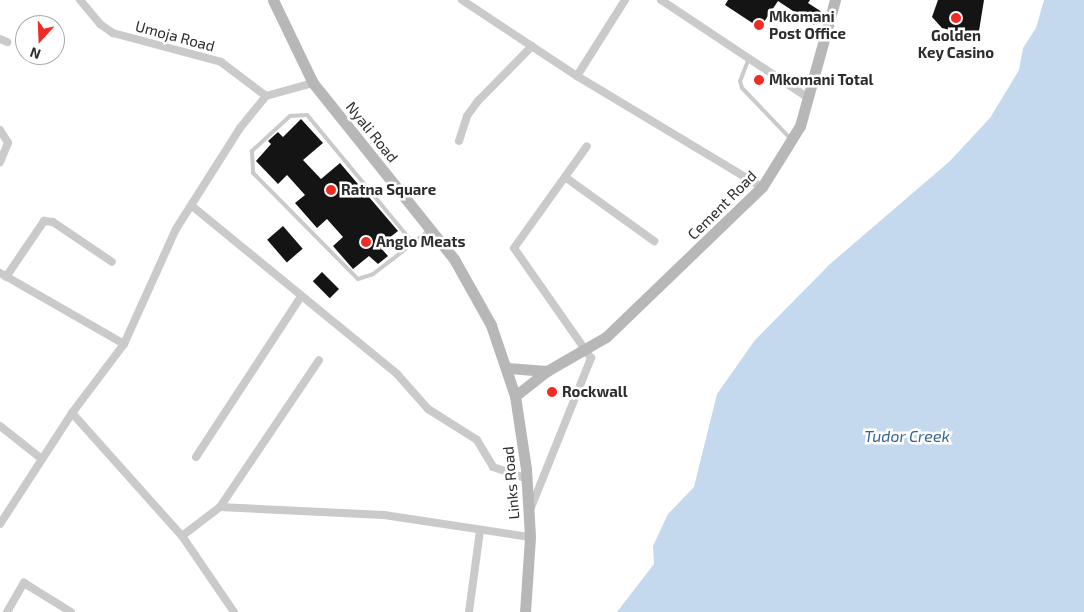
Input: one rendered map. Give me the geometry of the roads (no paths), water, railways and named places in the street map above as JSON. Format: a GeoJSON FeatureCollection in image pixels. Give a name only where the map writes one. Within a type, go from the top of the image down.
{"type":"FeatureCollection","features":[{"type":"Feature","properties":{"kind":"main road","name":"Nyali Road"},"geometry":{"type":"LineString","coordinates":[[273,0],[313,83],[430,229],[472,290],[502,354]]}},
{"type":"Feature","properties":{"kind":"main road","name":"Cement Road"},"geometry":{"type":"LineString","coordinates":[[515,396],[547,371],[588,350],[762,187],[792,141],[807,97],[834,0]]}},
{"type":"Feature","properties":{"kind":"main road","name":"Links Road"},"geometry":{"type":"LineString","coordinates":[[502,354],[515,396],[528,479],[530,537],[525,612]]}},
{"type":"Feature","properties":{"kind":"main road"},"geometry":{"type":"LineString","coordinates":[[506,368],[547,371]]}},
{"type":"Feature","properties":{"kind":"street","name":"Umoja Road"},"geometry":{"type":"LineString","coordinates":[[80,0],[100,24],[113,33],[221,62],[266,96]]}},
{"type":"Feature","properties":{"kind":"street"},"geometry":{"type":"LineString","coordinates":[[462,0],[577,76],[762,187]]}},
{"type":"Feature","properties":{"kind":"street"},"geometry":{"type":"LineString","coordinates":[[577,76],[625,0]]}},
{"type":"Feature","properties":{"kind":"street"},"geometry":{"type":"LineString","coordinates":[[661,0],[807,97]]}},
{"type":"Feature","properties":{"kind":"street"},"geometry":{"type":"LineString","coordinates":[[459,141],[467,116],[478,101],[532,46]]}},
{"type":"Feature","properties":{"kind":"street"},"geometry":{"type":"LineString","coordinates":[[0,524],[72,413],[124,344],[176,229],[240,128],[266,96],[313,83]]}},
{"type":"Feature","properties":{"kind":"street"},"geometry":{"type":"LineString","coordinates":[[0,130],[8,143],[0,162]]}},
{"type":"Feature","properties":{"kind":"street"},"geometry":{"type":"LineString","coordinates":[[530,510],[592,363],[588,350],[514,251],[587,146]]}},
{"type":"Feature","properties":{"kind":"street"},"geometry":{"type":"LineString","coordinates":[[565,177],[654,241]]}},
{"type":"Feature","properties":{"kind":"street"},"geometry":{"type":"LineString","coordinates":[[192,206],[300,298],[396,374],[428,409],[477,440],[493,467],[528,479]]}},
{"type":"Feature","properties":{"kind":"street"},"geometry":{"type":"LineString","coordinates":[[112,262],[48,221],[3,275],[124,344]]}},
{"type":"Feature","properties":{"kind":"street"},"geometry":{"type":"LineString","coordinates":[[196,457],[300,298]]}},
{"type":"Feature","properties":{"kind":"street"},"geometry":{"type":"LineString","coordinates":[[182,536],[220,507],[319,360]]}},
{"type":"Feature","properties":{"kind":"street"},"geometry":{"type":"LineString","coordinates":[[72,413],[182,536],[234,612]]}},
{"type":"Feature","properties":{"kind":"street"},"geometry":{"type":"LineString","coordinates":[[0,426],[42,459]]}},
{"type":"Feature","properties":{"kind":"street"},"geometry":{"type":"LineString","coordinates":[[220,507],[384,515],[480,531],[530,537]]}},
{"type":"Feature","properties":{"kind":"street"},"geometry":{"type":"LineString","coordinates":[[469,612],[480,531]]}},
{"type":"Feature","properties":{"kind":"street"},"geometry":{"type":"LineString","coordinates":[[7,612],[24,583],[60,610],[71,612]]}},
{"type":"Feature","properties":{"kind":"lane"},"geometry":{"type":"LineString","coordinates":[[749,58],[740,82],[742,88],[792,141]]}},
{"type":"Feature","properties":{"kind":"lane"},"geometry":{"type":"LineString","coordinates":[[413,243],[307,115],[290,116],[252,151],[253,173],[350,275],[364,280],[413,243],[430,229]]}},
{"type":"Feature","properties":{"kind":"water","name":"Tudor Creek"},"geometry":{"type":"Polygon","coordinates":[[[1044,0],[1084,0],[1084,612],[617,612],[654,564],[653,546],[668,514],[694,487],[717,394],[755,340],[830,264],[950,161],[990,118],[1019,70],[1023,48],[1036,28],[1044,0]]]}},
{"type":"Feature","properties":{"kind":"place","name":"Golden Key Casino"},"geometry":{"type":"Point","coordinates":[956,18]}},
{"type":"Feature","properties":{"kind":"place","name":"Mkomani Post Office"},"geometry":{"type":"Point","coordinates":[759,25]}},
{"type":"Feature","properties":{"kind":"place","name":"Mkomani Total"},"geometry":{"type":"Point","coordinates":[759,80]}},
{"type":"Feature","properties":{"kind":"place","name":"Ratna Square"},"geometry":{"type":"Point","coordinates":[331,190]}},
{"type":"Feature","properties":{"kind":"place","name":"Anglo Meats"},"geometry":{"type":"Point","coordinates":[366,242]}},
{"type":"Feature","properties":{"kind":"place","name":"Rockwall"},"geometry":{"type":"Point","coordinates":[552,392]}}]}
